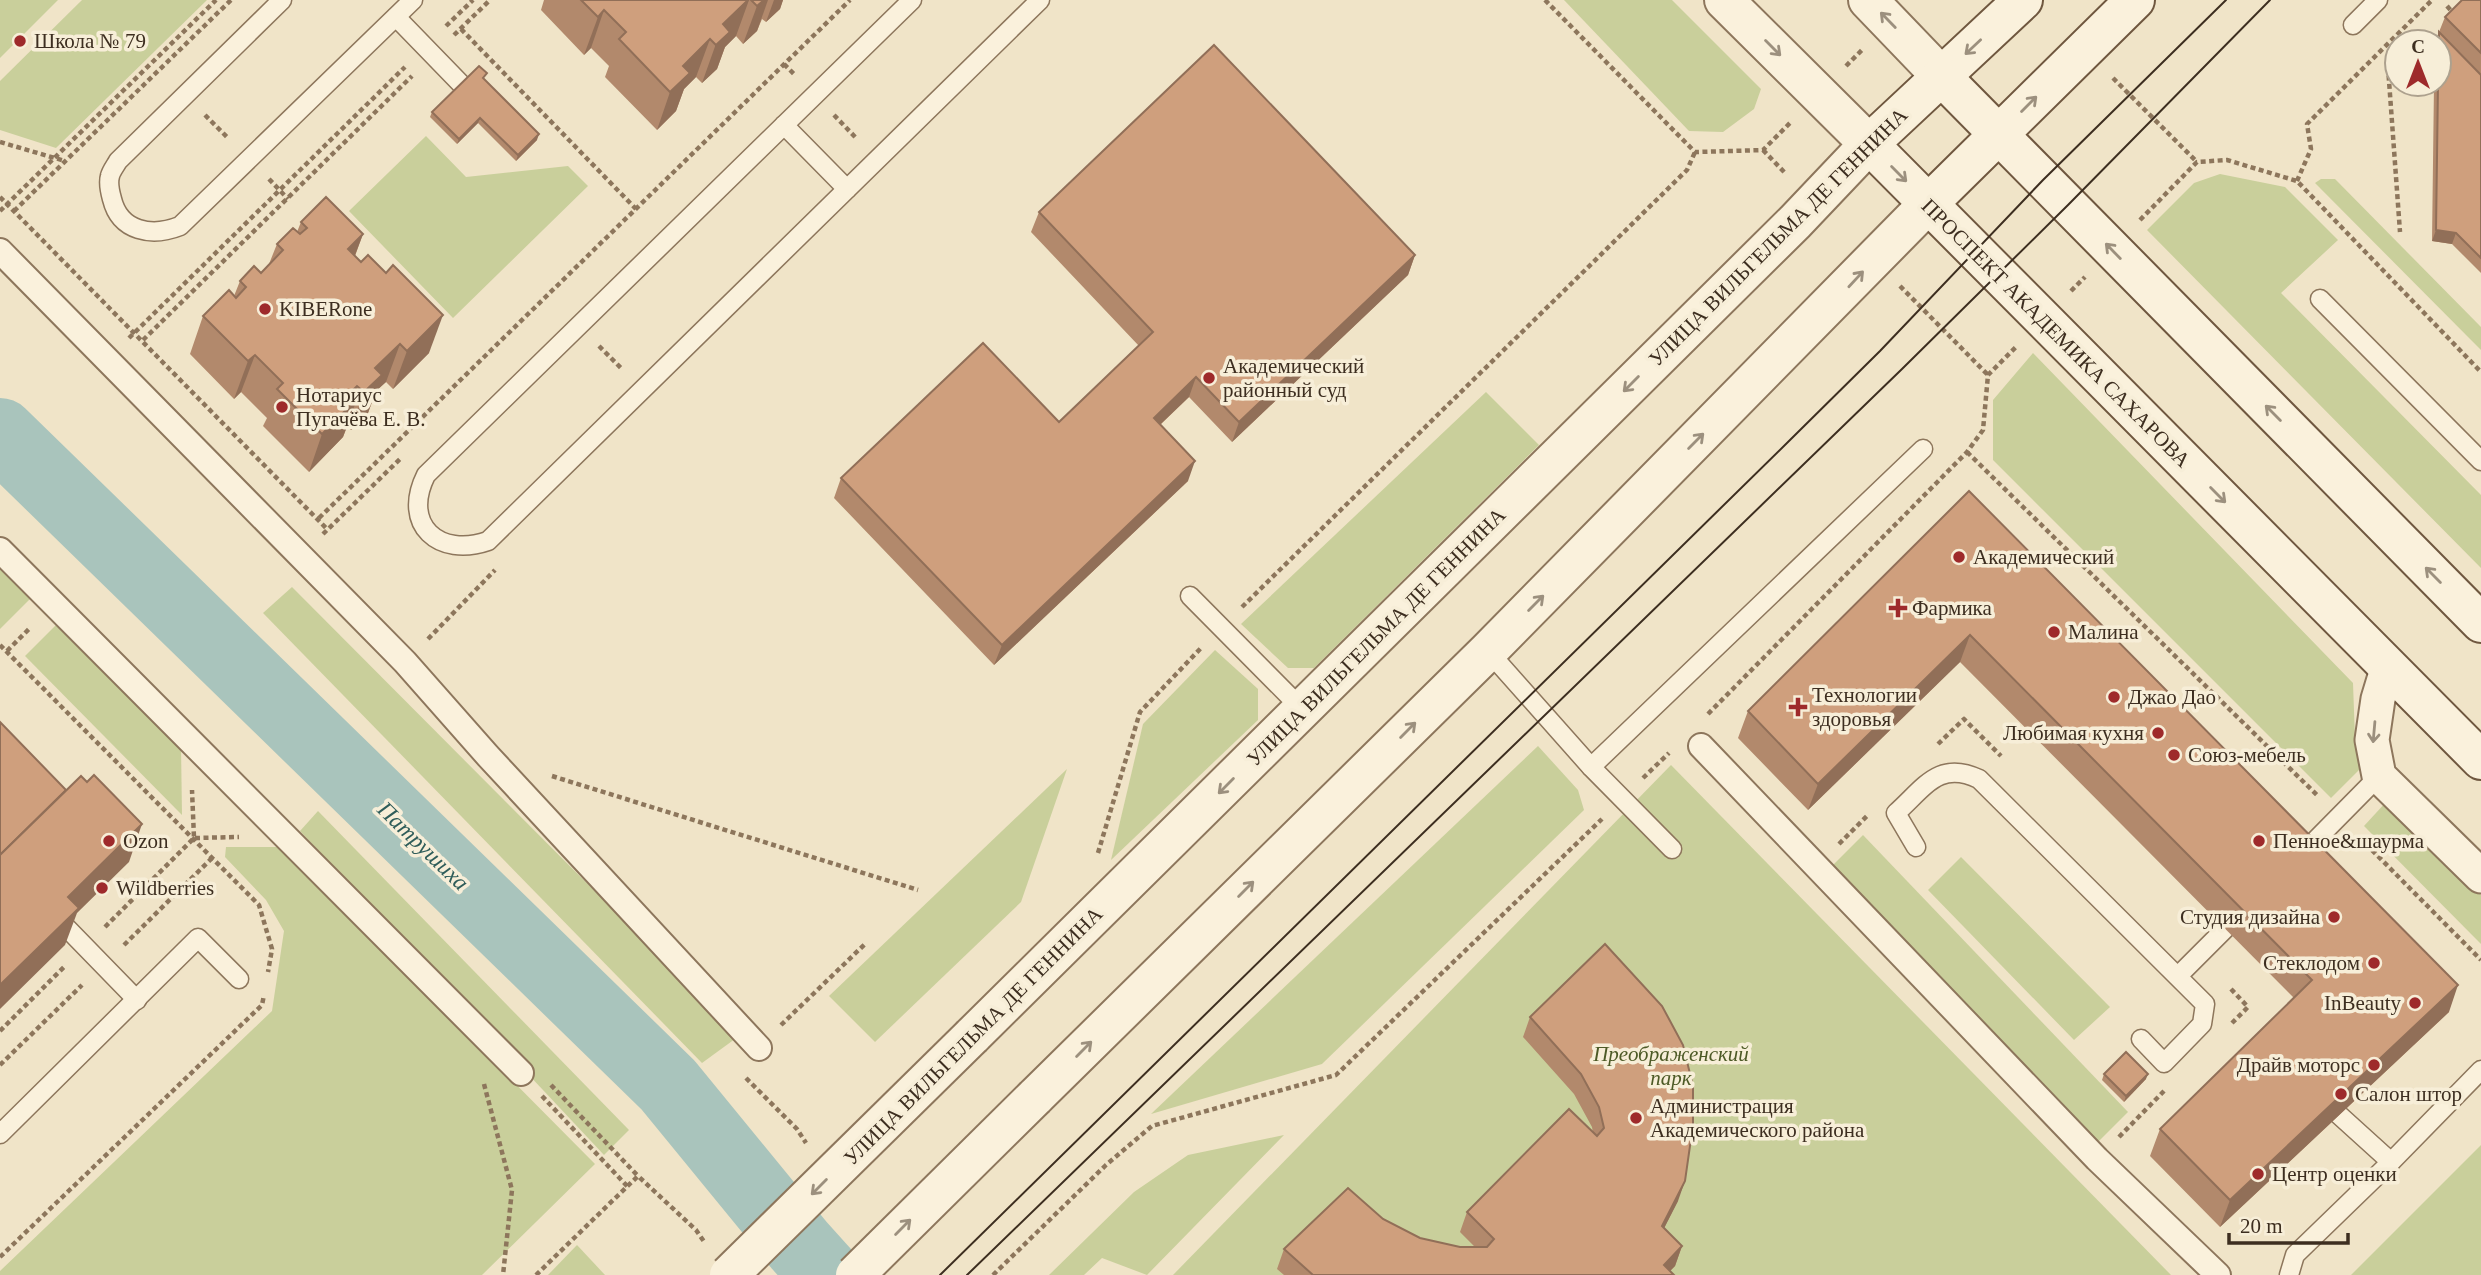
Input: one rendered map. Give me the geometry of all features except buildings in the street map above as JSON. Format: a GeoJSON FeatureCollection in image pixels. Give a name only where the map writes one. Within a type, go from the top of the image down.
{"type":"FeatureCollection","features":[{"type":"Feature","properties":{"kind":"street","name":"ПРОСПЕКТ АКАДЕМИКА САХАРОВА"},"geometry":{"type":"LineString","coordinates":[[1724,0],[2481,760]]}},
{"type":"Feature","properties":{"kind":"street"},"geometry":{"type":"LineString","coordinates":[[1868,0],[2481,623]]}},
{"type":"Feature","properties":{"kind":"street","name":"УЛИЦА ВИЛЬГЕЛЬМА ДЕ ГЕННИНА"},"geometry":{"type":"LineString","coordinates":[[721,1264],[972,1036],[1795,222],[1869,144],[2023,0]]}},
{"type":"Feature","properties":{"kind":"street"},"geometry":{"type":"LineString","coordinates":[[855,1275],[1488,651],[1928,204],[2135,0]]}},
{"type":"Feature","properties":{"kind":"street"},"geometry":{"type":"LineString","coordinates":[[0,251],[405,662],[488,756],[759,1048]]}},
{"type":"Feature","properties":{"kind":"street"},"geometry":{"type":"LineString","coordinates":[[0,550],[516,1067]]}},
{"type":"Feature","properties":{"kind":"street"},"geometry":{"type":"LineString","coordinates":[[2388,666],[2378,699],[2372,740],[2379,776],[2481,876]]}},
{"type":"Feature","properties":{"kind":"street"},"geometry":{"type":"LineString","coordinates":[[1701,746],[2096,1159],[2218,1275]]}},
{"type":"Feature","properties":{"kind":"lane"},"geometry":{"type":"LineString","coordinates":[[282,0],[118,161],[110,176],[110,190],[114,206],[122,220],[136,229],[150,233],[166,232],[180,226],[413,0]]}},
{"type":"Feature","properties":{"kind":"lane"},"geometry":{"type":"LineString","coordinates":[[912,0],[426,475],[418,491],[417,505],[421,520],[430,536],[458,547],[488,541],[1040,0]]}},
{"type":"Feature","properties":{"kind":"lane"},"geometry":{"type":"LineString","coordinates":[[2353,25],[2378,0]]}},
{"type":"Feature","properties":{"kind":"lane"},"geometry":{"type":"LineString","coordinates":[[396,17],[462,85]]}},
{"type":"Feature","properties":{"kind":"lane"},"geometry":{"type":"LineString","coordinates":[[784,125],[847,189]]}},
{"type":"Feature","properties":{"kind":"lane"},"geometry":{"type":"LineString","coordinates":[[2320,299],[2481,461]]}},
{"type":"Feature","properties":{"kind":"lane"},"geometry":{"type":"LineString","coordinates":[[1591,767],[1923,449]]}},
{"type":"Feature","properties":{"kind":"lane"},"geometry":{"type":"LineString","coordinates":[[1190,596],[1303,710]]}},
{"type":"Feature","properties":{"kind":"lane"},"geometry":{"type":"LineString","coordinates":[[1488,651],[1591,767],[1672,849]]}},
{"type":"Feature","properties":{"kind":"lane"},"geometry":{"type":"LineString","coordinates":[[1916,847],[1896,813],[1938,775],[1962,771],[1979,779],[2205,1004],[2203,1024],[2164,1063],[2141,1039]]}},
{"type":"Feature","properties":{"kind":"lane"},"geometry":{"type":"LineString","coordinates":[[2297,859],[2379,776]]}},
{"type":"Feature","properties":{"kind":"lane"},"geometry":{"type":"LineString","coordinates":[[64,925],[137,1000]]}},
{"type":"Feature","properties":{"kind":"lane"},"geometry":{"type":"LineString","coordinates":[[2178,976],[2226,928]]}},
{"type":"Feature","properties":{"kind":"lane"},"geometry":{"type":"LineString","coordinates":[[0,1134],[198,939],[239,979]]}},
{"type":"Feature","properties":{"kind":"lane"},"geometry":{"type":"LineString","coordinates":[[2289,1275],[2295,1255],[2391,1163],[2481,1070]]}},
{"type":"Feature","properties":{"kind":"lane"},"geometry":{"type":"LineString","coordinates":[[2338,1114],[2391,1163]]}},
{"type":"Feature","properties":{"kind":"path"},"geometry":{"type":"LineString","coordinates":[[0,211],[216,0]]}},
{"type":"Feature","properties":{"kind":"path"},"geometry":{"type":"LineString","coordinates":[[14,211],[231,0]]}},
{"type":"Feature","properties":{"kind":"path"},"geometry":{"type":"LineString","coordinates":[[143,340],[288,199],[430,51],[473,0]]}},
{"type":"Feature","properties":{"kind":"path"},"geometry":{"type":"LineString","coordinates":[[124,343],[280,190],[430,51],[461,29],[490,0]]}},
{"type":"Feature","properties":{"kind":"path"},"geometry":{"type":"LineString","coordinates":[[319,518],[850,0]]}},
{"type":"Feature","properties":{"kind":"path"},"geometry":{"type":"LineString","coordinates":[[1545,0],[1695,152],[1763,150]]}},
{"type":"Feature","properties":{"kind":"path"},"geometry":{"type":"LineString","coordinates":[[2297,181],[2311,149],[2307,124],[2432,0]]}},
{"type":"Feature","properties":{"kind":"path"},"geometry":{"type":"LineString","coordinates":[[2447,6],[2460,20]]}},
{"type":"Feature","properties":{"kind":"path"},"geometry":{"type":"LineString","coordinates":[[461,29],[636,209]]}},
{"type":"Feature","properties":{"kind":"path"},"geometry":{"type":"LineString","coordinates":[[2084,49],[2197,162]]}},
{"type":"Feature","properties":{"kind":"path"},"geometry":{"type":"LineString","coordinates":[[784,64],[878,160]]}},
{"type":"Feature","properties":{"kind":"path"},"geometry":{"type":"LineString","coordinates":[[160,69],[288,199]]}},
{"type":"Feature","properties":{"kind":"path"},"geometry":{"type":"LineString","coordinates":[[2390,98],[2400,232]]}},
{"type":"Feature","properties":{"kind":"path"},"geometry":{"type":"LineString","coordinates":[[0,142],[66,161]]}},
{"type":"Feature","properties":{"kind":"path"},"geometry":{"type":"LineString","coordinates":[[1097,854],[1140,712],[1222,627],[1687,170],[1695,152]]}},
{"type":"Feature","properties":{"kind":"path"},"geometry":{"type":"LineString","coordinates":[[2013,350],[2197,162],[2227,160],[2297,181],[2481,372]]}},
{"type":"Feature","properties":{"kind":"path"},"geometry":{"type":"LineString","coordinates":[[0,197],[328,530]]}},
{"type":"Feature","properties":{"kind":"path"},"geometry":{"type":"LineString","coordinates":[[548,295],[643,390]]}},
{"type":"Feature","properties":{"kind":"path"},"geometry":{"type":"LineString","coordinates":[[1967,452],[2481,960]]}},
{"type":"Feature","properties":{"kind":"path"},"geometry":{"type":"LineString","coordinates":[[0,1031],[194,838],[191,740]]}},
{"type":"Feature","properties":{"kind":"path"},"geometry":{"type":"LineString","coordinates":[[488,756],[918,890]]}},
{"type":"Feature","properties":{"kind":"path"},"geometry":{"type":"LineString","coordinates":[[812,1152],[797,1129],[737,1069],[865,944]]}},
{"type":"Feature","properties":{"kind":"path"},"geometry":{"type":"LineString","coordinates":[[516,1067],[531,1064],[638,1176],[695,1230],[721,1264]]}},
{"type":"Feature","properties":{"kind":"path"},"geometry":{"type":"LineString","coordinates":[[516,1067],[628,1187]]}},
{"type":"Feature","properties":{"kind":"path"},"geometry":{"type":"LineString","coordinates":[[483,1083],[512,1190],[503,1275]]}},
{"type":"Feature","properties":{"kind":"path"},"geometry":{"type":"LineString","coordinates":[[993,1275],[1106,1165]]}},
{"type":"Feature","properties":{"kind":"path"},"geometry":{"type":"LineString","coordinates":[[536,1275],[638,1176]]}},
{"type":"Feature","properties":{"kind":"green space"},"geometry":{"type":"Polygon","coordinates":[[[0,0],[58,0],[0,58],[0,0]]]}},
{"type":"Feature","properties":{"kind":"green space"},"geometry":{"type":"Polygon","coordinates":[[[82,0],[207,0],[56,148],[0,130],[0,81],[82,0]]]}},
{"type":"Feature","properties":{"kind":"green space"},"geometry":{"type":"Polygon","coordinates":[[[1564,0],[1672,0],[1761,89],[1754,109],[1723,132],[1689,131],[1564,0]]]}},
{"type":"Feature","properties":{"kind":"green space"},"geometry":{"type":"Polygon","coordinates":[[[426,136],[466,177],[568,166],[588,186],[453,318],[349,211],[426,136]]]}},
{"type":"Feature","properties":{"kind":"green space"},"geometry":{"type":"Polygon","coordinates":[[[2220,174],[2285,187],[2338,240],[2281,293],[2481,495],[2481,568],[2147,230],[2194,183],[2220,174]]]}},
{"type":"Feature","properties":{"kind":"green space"},"geometry":{"type":"Polygon","coordinates":[[[2321,179],[2335,179],[2481,327],[2481,350],[2315,183],[2321,179]]]}},
{"type":"Feature","properties":{"kind":"green space"},"geometry":{"type":"Polygon","coordinates":[[[2033,353],[2353,683],[2355,739],[2364,765],[2331,798],[1993,460],[1993,400],[2033,353]]]}},
{"type":"Feature","properties":{"kind":"green space"},"geometry":{"type":"Polygon","coordinates":[[[1486,392],[1539,445],[1314,668],[1288,668],[1241,624],[1486,392]]]}},
{"type":"Feature","properties":{"kind":"green space"},"geometry":{"type":"Polygon","coordinates":[[[0,565],[32,597],[0,629],[0,565]]]}},
{"type":"Feature","properties":{"kind":"green space"},"geometry":{"type":"Polygon","coordinates":[[[292,587],[739,1036],[702,1063],[263,613],[292,587]]]}},
{"type":"Feature","properties":{"kind":"green space"},"geometry":{"type":"Polygon","coordinates":[[[58,623],[181,745],[182,815],[25,656],[58,623]]]}},
{"type":"Feature","properties":{"kind":"green space"},"geometry":{"type":"Polygon","coordinates":[[[1215,650],[1258,689],[1258,720],[1111,860],[1143,724],[1215,650]]]}},
{"type":"Feature","properties":{"kind":"green space"},"geometry":{"type":"Polygon","coordinates":[[[1538,746],[1578,790],[1584,810],[1322,1064],[1151,1114],[1538,746]]]}},
{"type":"Feature","properties":{"kind":"green space","name":"Преображенский парк"},"geometry":{"type":"Polygon","coordinates":[[[1671,765],[2171,1275],[1173,1275],[1671,765]]]}},
{"type":"Feature","properties":{"kind":"green space"},"geometry":{"type":"Polygon","coordinates":[[[1067,769],[1021,902],[875,1042],[829,996],[1067,769]]]}},
{"type":"Feature","properties":{"kind":"green space"},"geometry":{"type":"Polygon","coordinates":[[[2387,801],[2481,895],[2481,944],[2364,826],[2387,801]]]}},
{"type":"Feature","properties":{"kind":"green space"},"geometry":{"type":"Polygon","coordinates":[[[318,811],[629,1130],[604,1155],[300,831],[318,811]]]}},
{"type":"Feature","properties":{"kind":"green space"},"geometry":{"type":"Polygon","coordinates":[[[1863,835],[2128,1112],[2098,1142],[1828,870],[1863,835]]]}},
{"type":"Feature","properties":{"kind":"green space"},"geometry":{"type":"Polygon","coordinates":[[[226,847],[287,847],[595,1164],[482,1275],[0,1275],[0,1271],[272,1011],[284,931],[266,900],[225,857],[226,847]]]}},
{"type":"Feature","properties":{"kind":"green space"},"geometry":{"type":"Polygon","coordinates":[[[1961,857],[2110,1007],[2074,1040],[1928,890],[1961,857]]]}},
{"type":"Feature","properties":{"kind":"green space"},"geometry":{"type":"Polygon","coordinates":[[[1284,1135],[1147,1275],[1102,1258],[1084,1275],[1049,1275],[1134,1192],[1188,1155],[1284,1135]]]}},
{"type":"Feature","properties":{"kind":"green space"},"geometry":{"type":"Polygon","coordinates":[[[2481,1145],[2481,1275],[2351,1275],[2481,1145]]]}},
{"type":"Feature","properties":{"kind":"green space"},"geometry":{"type":"Polygon","coordinates":[[[577,1245],[605,1275],[548,1275],[577,1245]]]}},
{"type":"Feature","properties":{"kind":"waterway","name":"Патрушиха"},"geometry":{"type":"LineString","coordinates":[[0,434],[668,1085],[826,1275]]}},
{"type":"Feature","properties":{"kind":"tram line"},"geometry":{"type":"LineString","coordinates":[[940,1275],[1880,351],[2043,180],[2226,0]]}},
{"type":"Feature","properties":{"kind":"tram line"},"geometry":{"type":"LineString","coordinates":[[967,1275],[1902,369],[2270,0]]}},
{"type":"Feature","properties":{"kind":"place","name":"Школа № 79"},"geometry":{"type":"Point","coordinates":[20,41]}},
{"type":"Feature","properties":{"kind":"place","name":"KIBERone"},"geometry":{"type":"Point","coordinates":[265,309]}},
{"type":"Feature","properties":{"kind":"place","name":"Академический районный суд"},"geometry":{"type":"Point","coordinates":[1209,378]}},
{"type":"Feature","properties":{"kind":"place","name":"Нотариус Пугачёва Е. В."},"geometry":{"type":"Point","coordinates":[282,407]}},
{"type":"Feature","properties":{"kind":"place","name":"Академический"},"geometry":{"type":"Point","coordinates":[1959,557]}},
{"type":"Feature","properties":{"kind":"place","name":"Фармика"},"geometry":{"type":"Point","coordinates":[1898,608]}},
{"type":"Feature","properties":{"kind":"place","name":"Малина"},"geometry":{"type":"Point","coordinates":[2054,632]}},
{"type":"Feature","properties":{"kind":"place","name":"Джао Дао"},"geometry":{"type":"Point","coordinates":[2114,697]}},
{"type":"Feature","properties":{"kind":"place","name":"Технологии здоровья"},"geometry":{"type":"Point","coordinates":[1798,707]}},
{"type":"Feature","properties":{"kind":"place","name":"Любимая кухня"},"geometry":{"type":"Point","coordinates":[2158,733]}},
{"type":"Feature","properties":{"kind":"place","name":"Союз-мебель"},"geometry":{"type":"Point","coordinates":[2174,755]}},
{"type":"Feature","properties":{"kind":"place","name":"Ozon"},"geometry":{"type":"Point","coordinates":[109,841]}},
{"type":"Feature","properties":{"kind":"place","name":"Пенное&шаурма"},"geometry":{"type":"Point","coordinates":[2259,841]}},
{"type":"Feature","properties":{"kind":"place","name":"Wildberries"},"geometry":{"type":"Point","coordinates":[102,888]}},
{"type":"Feature","properties":{"kind":"place","name":"Студия дизайна"},"geometry":{"type":"Point","coordinates":[2334,917]}},
{"type":"Feature","properties":{"kind":"place","name":"Стеклодом"},"geometry":{"type":"Point","coordinates":[2374,963]}},
{"type":"Feature","properties":{"kind":"place","name":"InBeauty"},"geometry":{"type":"Point","coordinates":[2415,1003]}},
{"type":"Feature","properties":{"kind":"place","name":"Драйв моторс"},"geometry":{"type":"Point","coordinates":[2374,1065]}},
{"type":"Feature","properties":{"kind":"place","name":"Салон штор"},"geometry":{"type":"Point","coordinates":[2341,1094]}},
{"type":"Feature","properties":{"kind":"place","name":"Администрация Академического района"},"geometry":{"type":"Point","coordinates":[1636,1118]}},
{"type":"Feature","properties":{"kind":"place","name":"Центр оценки"},"geometry":{"type":"Point","coordinates":[2258,1174]}}]}
